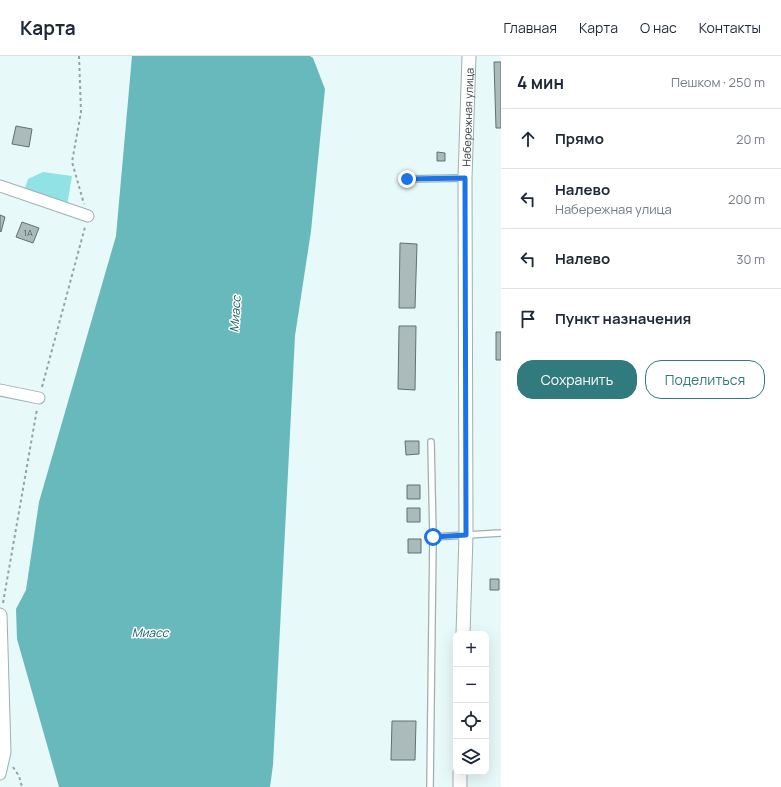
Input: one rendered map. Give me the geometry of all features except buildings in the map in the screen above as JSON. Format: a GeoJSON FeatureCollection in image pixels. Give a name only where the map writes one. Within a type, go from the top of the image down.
{"type":"FeatureCollection","features":[{"type":"Feature","properties":{"kind":"street","name":"Набережная улица"},"geometry":{"type":"LineString","coordinates":[[463,631],[466,535],[465,178],[469,56]]}},
{"type":"Feature","properties":{"kind":"street"},"geometry":{"type":"LineString","coordinates":[[0,186],[88,216]]}},
{"type":"Feature","properties":{"kind":"street"},"geometry":{"type":"LineString","coordinates":[[0,390],[39,398]]}},
{"type":"Feature","properties":{"kind":"street"},"geometry":{"type":"LineString","coordinates":[[0,774],[4,752],[1,614]]}},
{"type":"Feature","properties":{"kind":"street"},"geometry":{"type":"LineString","coordinates":[[460,775],[460,787]]}},
{"type":"Feature","properties":{"kind":"lane"},"geometry":{"type":"LineString","coordinates":[[407,179],[465,178]]}},
{"type":"Feature","properties":{"kind":"lane"},"geometry":{"type":"LineString","coordinates":[[430,787],[433,537],[431,442]]}},
{"type":"Feature","properties":{"kind":"lane"},"geometry":{"type":"LineString","coordinates":[[433,537],[501,533]]}},
{"type":"Feature","properties":{"kind":"path"},"geometry":{"type":"LineString","coordinates":[[1,614],[39,398],[88,216],[72,162],[81,112],[79,56]]}},
{"type":"Feature","properties":{"kind":"path"},"geometry":{"type":"LineString","coordinates":[[4,752],[19,776],[22,787]]}},
{"type":"Feature","properties":{"kind":"shaded area"},"geometry":{"type":"Polygon","coordinates":[[[43,172],[72,176],[67,206],[24,191],[28,179],[43,172]]]}},
{"type":"Feature","properties":{"kind":"water","name":"Миасс"},"geometry":{"type":"Polygon","coordinates":[[[132,56],[310,56],[313,58],[325,89],[311,231],[295,336],[273,765],[270,787],[59,787],[17,639],[16,609],[26,590],[39,502],[116,236],[132,56]]]}},
{"type":"Feature","properties":{"kind":"route"},"geometry":{"type":"LineString","coordinates":[[407,179],[465,178],[466,535],[433,537]]}}]}
